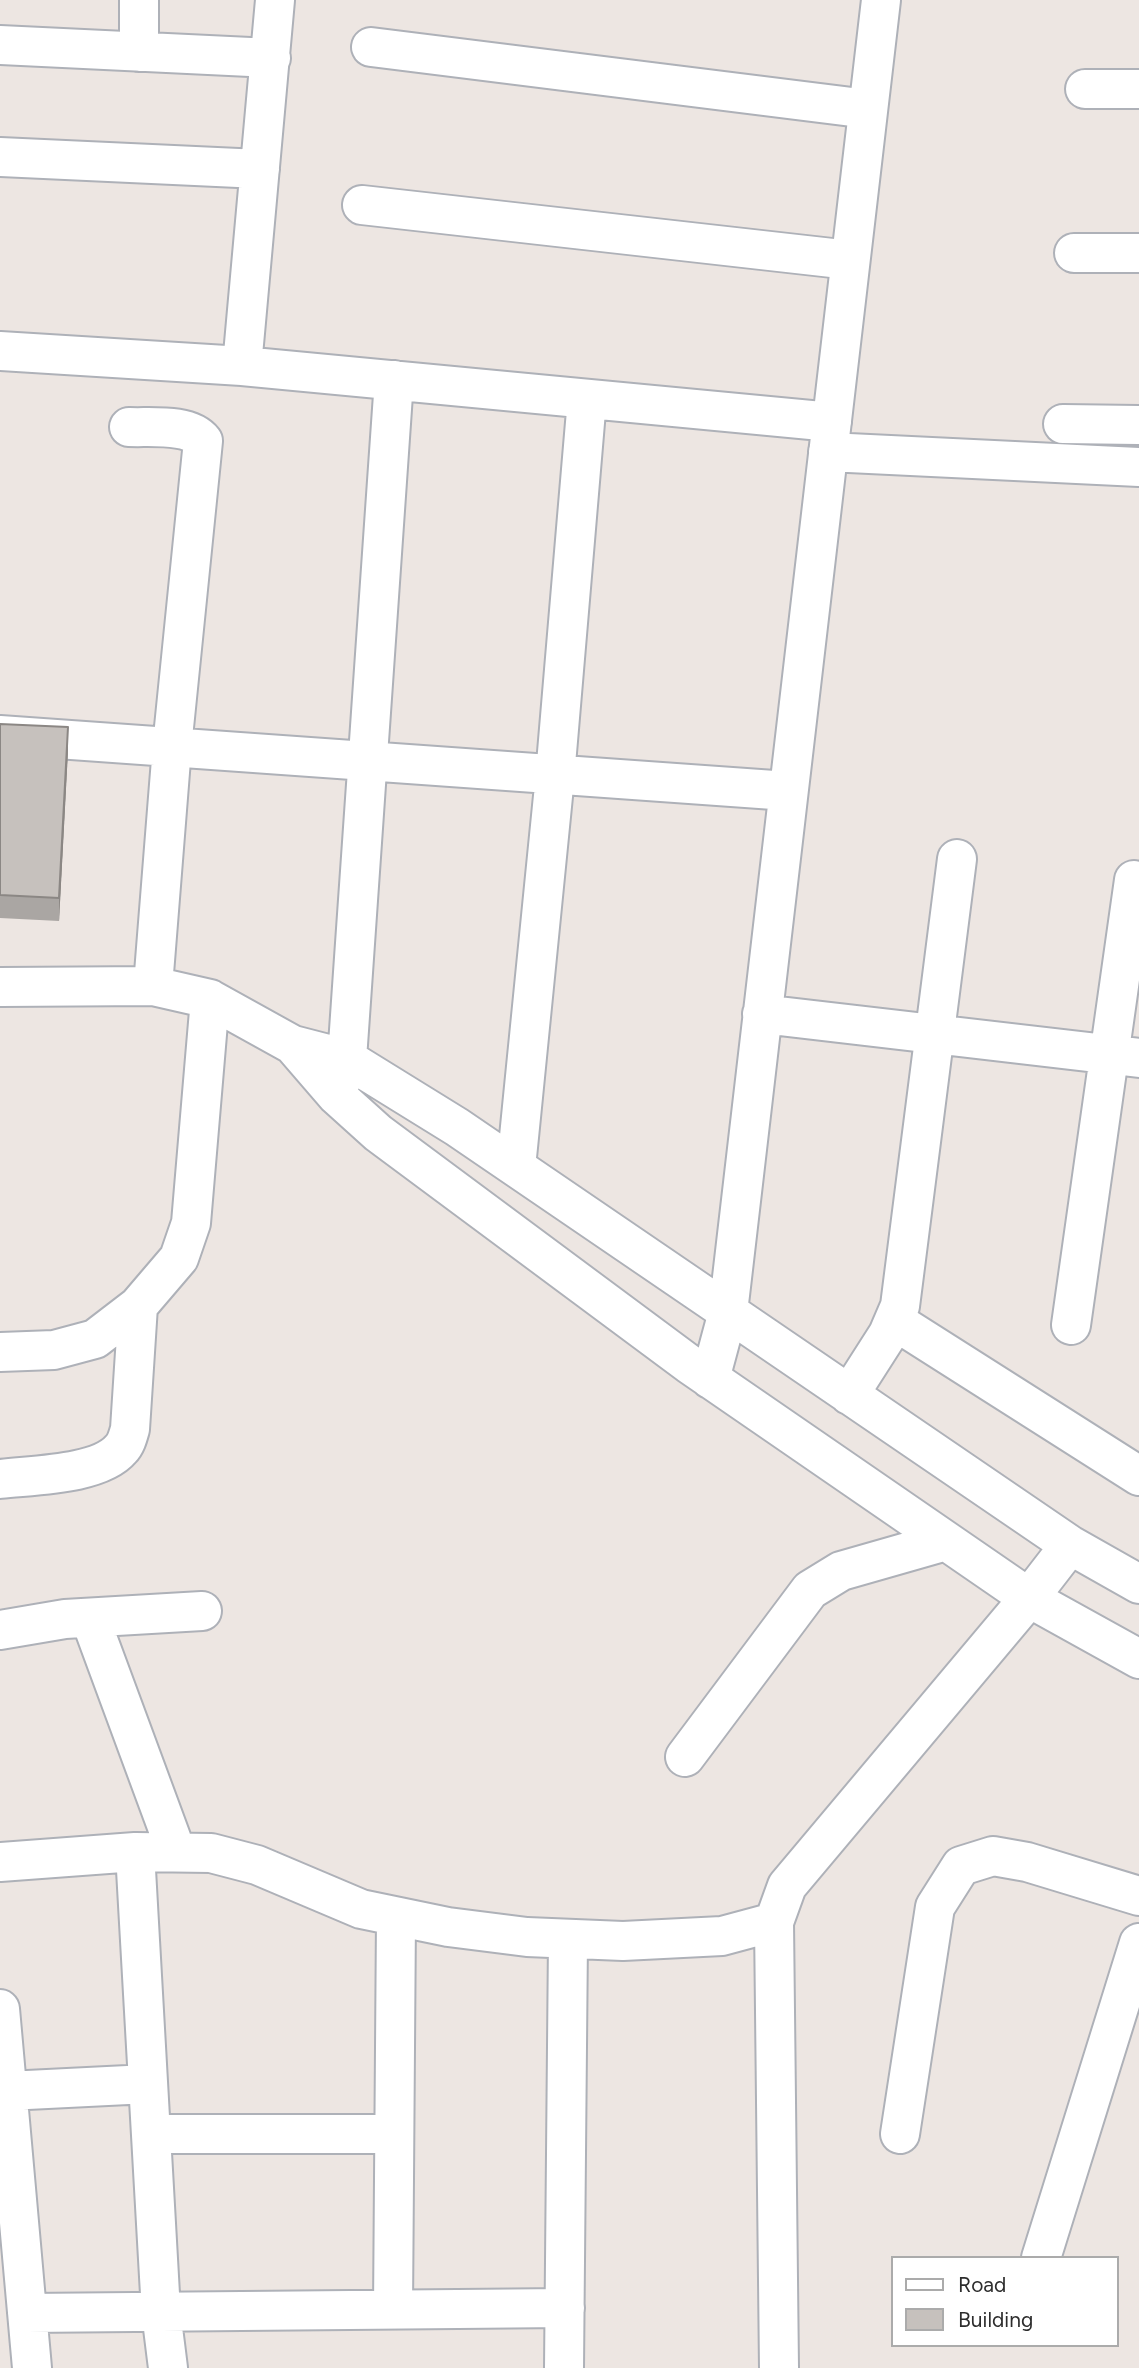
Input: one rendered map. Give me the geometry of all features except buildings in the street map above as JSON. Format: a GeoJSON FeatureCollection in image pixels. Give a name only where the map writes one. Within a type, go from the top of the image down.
{"type":"FeatureCollection","features":[{"type":"Feature","properties":{"kind":"street"},"geometry":{"type":"LineString","coordinates":[[139,0],[139,52]]}},
{"type":"Feature","properties":{"kind":"street"},"geometry":{"type":"LineString","coordinates":[[242,366],[275,0]]}},
{"type":"Feature","properties":{"kind":"street"},"geometry":{"type":"LineString","coordinates":[[710,1379],[728,1312],[881,0]]}},
{"type":"Feature","properties":{"kind":"street"},"geometry":{"type":"LineString","coordinates":[[0,45],[271,58]]}},
{"type":"Feature","properties":{"kind":"street"},"geometry":{"type":"LineString","coordinates":[[371,47],[868,109]]}},
{"type":"Feature","properties":{"kind":"street"},"geometry":{"type":"LineString","coordinates":[[1085,89],[1139,89]]}},
{"type":"Feature","properties":{"kind":"street"},"geometry":{"type":"LineString","coordinates":[[0,157],[260,169]]}},
{"type":"Feature","properties":{"kind":"street"},"geometry":{"type":"LineString","coordinates":[[362,205],[850,260]]}},
{"type":"Feature","properties":{"kind":"street"},"geometry":{"type":"LineString","coordinates":[[1074,253],[1139,253]]}},
{"type":"Feature","properties":{"kind":"street"},"geometry":{"type":"LineString","coordinates":[[0,351],[242,366],[587,399],[830,437],[1139,467]]}},
{"type":"Feature","properties":{"kind":"street"},"geometry":{"type":"LineString","coordinates":[[337,1096],[346,1059],[394,380]]}},
{"type":"Feature","properties":{"kind":"street"},"geometry":{"type":"LineString","coordinates":[[516,1167],[555,776],[587,399]]}},
{"type":"Feature","properties":{"kind":"street"},"geometry":{"type":"LineString","coordinates":[[1063,424],[1139,425]]}},
{"type":"Feature","properties":{"kind":"street"},"geometry":{"type":"LineString","coordinates":[[129,427],[186,431],[198,434],[203,441],[172,747],[153,986]]}},
{"type":"Feature","properties":{"kind":"street"},"geometry":{"type":"LineString","coordinates":[[0,735],[788,791]]}},
{"type":"Feature","properties":{"kind":"street"},"geometry":{"type":"LineString","coordinates":[[849,1395],[895,1321],[900,1306],[957,859]]}},
{"type":"Feature","properties":{"kind":"street"},"geometry":{"type":"LineString","coordinates":[[1071,1325],[1125,1057],[1134,880]]}},
{"type":"Feature","properties":{"kind":"street"},"geometry":{"type":"LineString","coordinates":[[0,987],[153,986],[210,999],[293,1045],[346,1059],[516,1167],[1070,1545],[1139,1584]]}},
{"type":"Feature","properties":{"kind":"street"},"geometry":{"type":"LineString","coordinates":[[0,1352],[72,1347],[94,1339],[138,1306],[179,1258],[191,1223],[210,999]]}},
{"type":"Feature","properties":{"kind":"street"},"geometry":{"type":"LineString","coordinates":[[762,1014],[1125,1057]]}},
{"type":"Feature","properties":{"kind":"street"},"geometry":{"type":"LineString","coordinates":[[293,1045],[337,1096],[378,1133],[710,1379],[1029,1598],[1139,1659]]}},
{"type":"Feature","properties":{"kind":"street"},"geometry":{"type":"LineString","coordinates":[[0,1479],[90,1467],[110,1459],[123,1448],[130,1429],[138,1306]]}},
{"type":"Feature","properties":{"kind":"street"},"geometry":{"type":"LineString","coordinates":[[895,1321],[1139,1476]]}},
{"type":"Feature","properties":{"kind":"street"},"geometry":{"type":"LineString","coordinates":[[685,1757],[810,1590],[841,1571],[946,1541]]}},
{"type":"Feature","properties":{"kind":"street"},"geometry":{"type":"LineString","coordinates":[[779,2368],[774,1922],[787,1886],[1029,1598],[1070,1545]]}},
{"type":"Feature","properties":{"kind":"street"},"geometry":{"type":"LineString","coordinates":[[0,1630],[90,1618],[202,1611]]}},
{"type":"Feature","properties":{"kind":"street"},"geometry":{"type":"LineString","coordinates":[[90,1618],[176,1851]]}},
{"type":"Feature","properties":{"kind":"street"},"geometry":{"type":"LineString","coordinates":[[0,1862],[135,1852],[211,1853],[257,1865],[361,1909],[448,1927],[568,1940],[722,1936],[774,1922]]}},
{"type":"Feature","properties":{"kind":"street"},"geometry":{"type":"LineString","coordinates":[[135,1852],[160,2312],[168,2368]]}},
{"type":"Feature","properties":{"kind":"street"},"geometry":{"type":"LineString","coordinates":[[900,2134],[935,1907],[961,1866],[993,1856],[1027,1862],[1139,1896]]}},
{"type":"Feature","properties":{"kind":"street"},"geometry":{"type":"LineString","coordinates":[[393,2309],[396,1917]]}},
{"type":"Feature","properties":{"kind":"street"},"geometry":{"type":"LineString","coordinates":[[564,2368],[568,1940]]}},
{"type":"Feature","properties":{"kind":"street"},"geometry":{"type":"LineString","coordinates":[[1042,2256],[1139,1942]]}},
{"type":"Feature","properties":{"kind":"street"},"geometry":{"type":"LineString","coordinates":[[0,2009],[32,2368]]}},
{"type":"Feature","properties":{"kind":"street"},"geometry":{"type":"LineString","coordinates":[[7,2091],[148,2084]]}},
{"type":"Feature","properties":{"kind":"street"},"geometry":{"type":"LineString","coordinates":[[151,2134],[394,2134]]}},
{"type":"Feature","properties":{"kind":"street"},"geometry":{"type":"LineString","coordinates":[[27,2313],[565,2308]]}}]}
